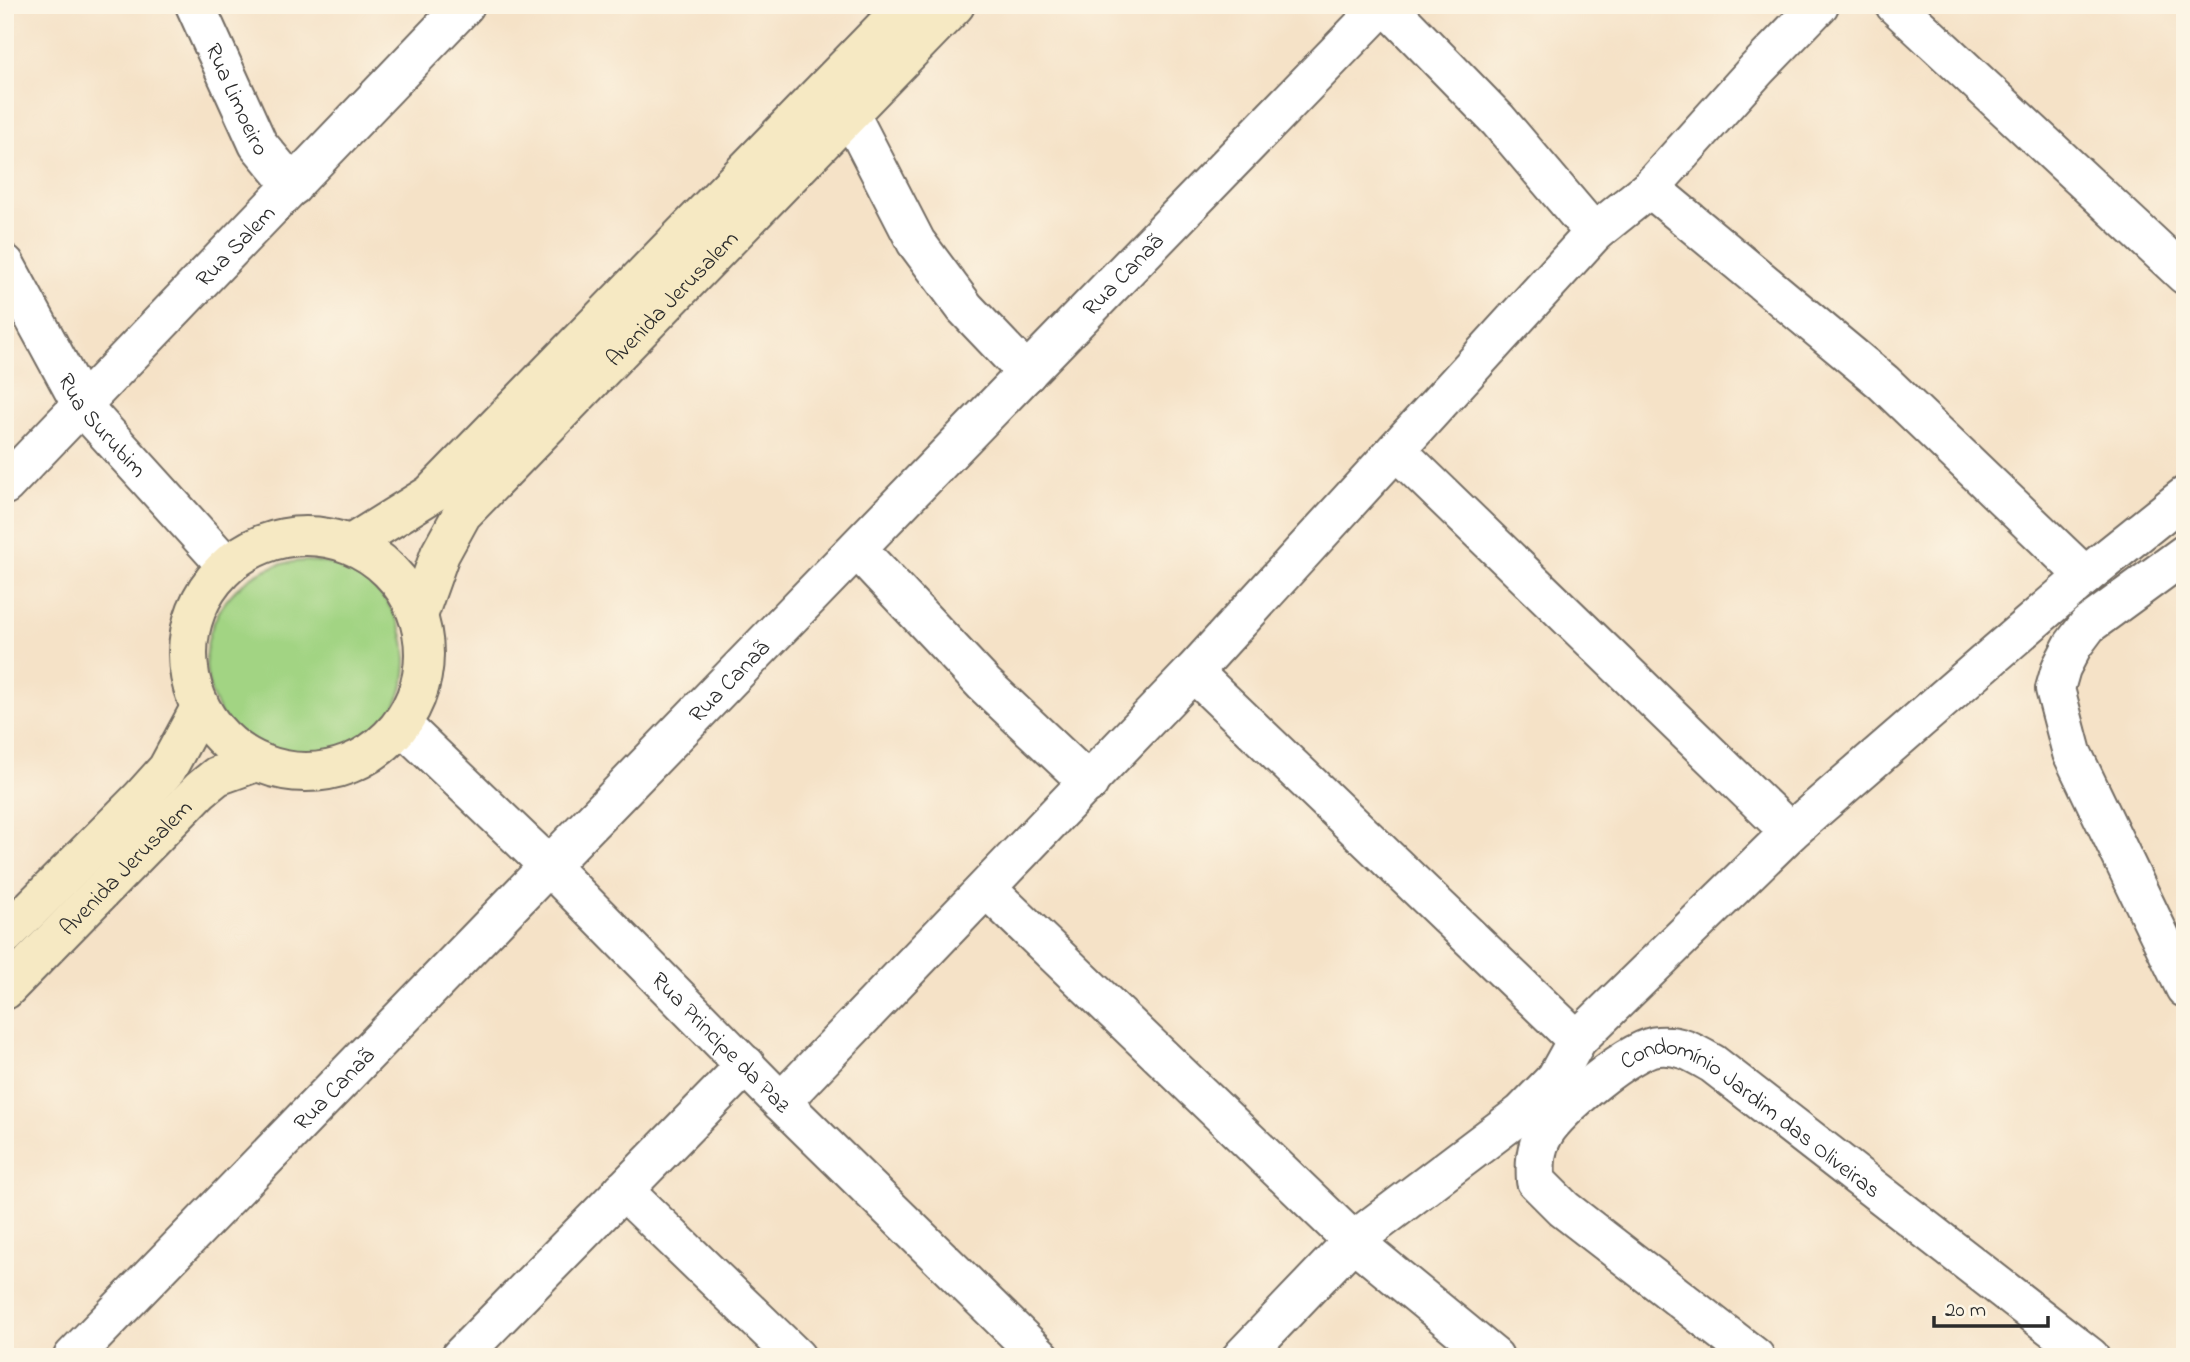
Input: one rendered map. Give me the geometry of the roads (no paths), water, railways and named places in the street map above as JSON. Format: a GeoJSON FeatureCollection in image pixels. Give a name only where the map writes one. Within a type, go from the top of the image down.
{"type":"FeatureCollection","features":[{"type":"Feature","properties":{"kind":"street","name":"Rua Limoeiro"},"geometry":{"type":"LineString","coordinates":[[195,5],[258,144],[293,186]]}},
{"type":"Feature","properties":{"kind":"street","name":"Rua Salem"},"geometry":{"type":"LineString","coordinates":[[5,485],[465,5]]}},
{"type":"Feature","properties":{"kind":"street","name":"Avenida Jerusalem"},"geometry":{"type":"LineString","coordinates":[[351,544],[431,494],[580,366],[850,114],[955,5]]}},
{"type":"Feature","properties":{"kind":"street"},"geometry":{"type":"LineString","coordinates":[[1385,5],[1499,120],[1594,233]]}},
{"type":"Feature","properties":{"kind":"street","name":"Rua Canaã"},"geometry":{"type":"LineString","coordinates":[[73,1357],[1385,5]]}},
{"type":"Feature","properties":{"kind":"street"},"geometry":{"type":"LineString","coordinates":[[781,1101],[1193,672],[1594,233],[1650,188],[1757,69],[1819,5]]}},
{"type":"Feature","properties":{"kind":"street"},"geometry":{"type":"LineString","coordinates":[[1895,5],[2185,275]]}},
{"type":"Feature","properties":{"kind":"street","name":"Avenida Jerusalem"},"geometry":{"type":"LineString","coordinates":[[419,610],[385,566],[351,544],[318,536],[286,537],[254,547],[226,565],[202,596],[189,632],[188,671],[200,708],[223,740],[256,762],[295,774],[336,770],[373,754],[402,725],[414,705],[425,660],[419,610],[440,554],[462,514],[580,366],[836,78],[888,13]]}},
{"type":"Feature","properties":{"kind":"street"},"geometry":{"type":"LineString","coordinates":[[836,78],[850,114],[916,242],[965,307],[1027,373]]}},
{"type":"Feature","properties":{"kind":"street"},"geometry":{"type":"LineString","coordinates":[[1650,188],[1882,382],[2085,576]]}},
{"type":"Feature","properties":{"kind":"street","name":"Rua Surubim"},"geometry":{"type":"LineString","coordinates":[[5,264],[82,406],[226,565]]}},
{"type":"Feature","properties":{"kind":"street"},"geometry":{"type":"LineString","coordinates":[[1396,450],[1790,832]]}},
{"type":"Feature","properties":{"kind":"street"},"geometry":{"type":"LineString","coordinates":[[1242,1357],[1353,1241],[1522,1113],[1556,1078],[1577,1040],[1790,832],[2085,576],[2185,496]]}},
{"type":"Feature","properties":{"kind":"street"},"geometry":{"type":"LineString","coordinates":[[857,549],[984,684],[1089,783]]}},
{"type":"Feature","properties":{"kind":"street"},"geometry":{"type":"LineString","coordinates":[[2185,554],[2088,625],[2073,645],[2061,668],[2055,688],[2072,753],[2185,988]]}},
{"type":"Feature","properties":{"kind":"street"},"geometry":{"type":"LineString","coordinates":[[1193,672],[1577,1040]]}},
{"type":"Feature","properties":{"kind":"street","name":"Avenida Jerusalem"},"geometry":{"type":"LineString","coordinates":[[8,932],[167,769],[200,708]]}},
{"type":"Feature","properties":{"kind":"street","name":"Rua Principe da Paz"},"geometry":{"type":"LineString","coordinates":[[402,725],[548,865],[781,1101],[1041,1357]]}},
{"type":"Feature","properties":{"kind":"street","name":"Avenida Jerusalem"},"geometry":{"type":"LineString","coordinates":[[5,990],[200,790],[217,776],[256,762]]}},
{"type":"Feature","properties":{"kind":"street"},"geometry":{"type":"LineString","coordinates":[[987,889],[1353,1241],[1494,1357]]}},
{"type":"Feature","properties":{"kind":"street"},"geometry":{"type":"LineString","coordinates":[[8,932],[41,954]]}},
{"type":"Feature","properties":{"kind":"street","name":"Condomínio Jardim das Oliveiras"},"geometry":{"type":"LineString","coordinates":[[1755,1357],[1564,1209],[1536,1181],[1535,1159],[1544,1132],[1585,1090],[1637,1051],[1656,1046],[1684,1047],[1713,1064],[2090,1357]]}},
{"type":"Feature","properties":{"kind":"street"},"geometry":{"type":"LineString","coordinates":[[460,1357],[746,1065]]}},
{"type":"Feature","properties":{"kind":"street"},"geometry":{"type":"LineString","coordinates":[[624,1190],[796,1357]]}}]}
